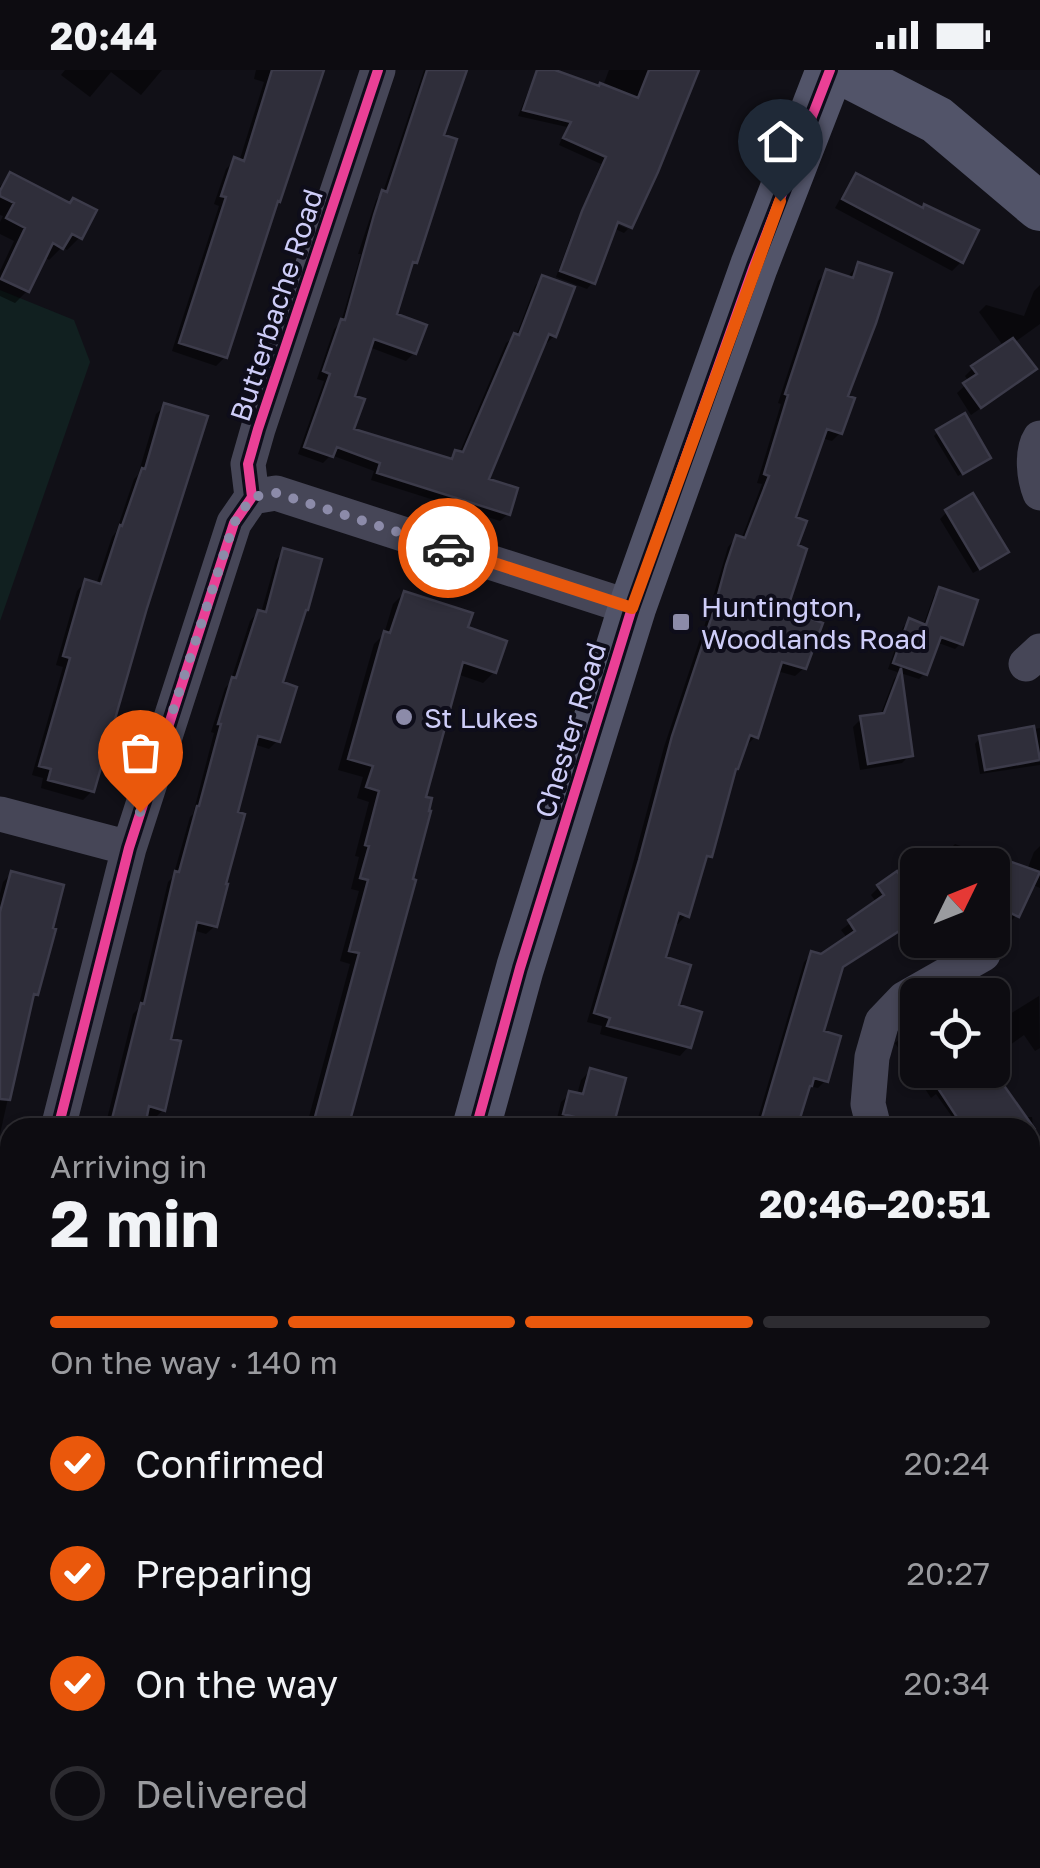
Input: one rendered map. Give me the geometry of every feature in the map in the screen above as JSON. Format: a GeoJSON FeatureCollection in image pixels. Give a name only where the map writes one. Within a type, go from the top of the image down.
{"type":"FeatureCollection","features":[{"type":"Feature","properties":{"kind":"main road","name":"Chester Road"},"geometry":{"type":"LineString","coordinates":[[479,1118],[520,968],[632,608],[754,266],[830,70]]}},
{"type":"Feature","properties":{"kind":"main road"},"geometry":{"type":"LineString","coordinates":[[840,70],[937,120],[1040,207]]}},
{"type":"Feature","properties":{"kind":"street","name":"Butterbache Road"},"geometry":{"type":"LineString","coordinates":[[61,1118],[129,848],[234,523],[252,497],[248,464],[258,429],[378,70]]}},
{"type":"Feature","properties":{"kind":"street"},"geometry":{"type":"LineString","coordinates":[[1040,438],[1036,445],[1036,483],[1040,493]]}},
{"type":"Feature","properties":{"kind":"street"},"geometry":{"type":"LineString","coordinates":[[252,497],[276,493],[632,608]]}},
{"type":"Feature","properties":{"kind":"street"},"geometry":{"type":"LineString","coordinates":[[0,814],[129,848]]}},
{"type":"Feature","properties":{"kind":"street"},"geometry":{"type":"LineString","coordinates":[[872,1118],[868,1104],[870,1073],[882,1022],[904,999],[977,958]]}},
{"type":"Feature","properties":{"kind":"shaded area"},"geometry":{"type":"Polygon","coordinates":[[[0,290],[74,320],[90,362],[0,621],[0,290]]]}},
{"type":"Feature","properties":{"kind":"building"},"geometry":{"type":"Polygon","coordinates":[[[272,70],[324,70],[227,358],[179,343],[226,197],[221,196],[234,157],[244,161],[272,70]]]}},
{"type":"Feature","properties":{"kind":"building"},"geometry":{"type":"Polygon","coordinates":[[[427,70],[467,70],[444,135],[457,139],[397,314],[427,325],[416,354],[374,339],[355,396],[365,399],[354,429],[452,459],[455,450],[463,452],[514,333],[519,335],[542,275],[575,287],[556,337],[549,334],[489,479],[518,488],[510,515],[377,473],[380,463],[337,447],[333,457],[304,447],[330,374],[323,371],[341,319],[345,320],[382,190],[387,192],[427,70]]]}},
{"type":"Feature","properties":{"kind":"building"},"geometry":{"type":"Polygon","coordinates":[[[537,70],[555,70],[638,98],[649,70],[699,70],[632,228],[618,222],[595,284],[560,271],[606,157],[563,138],[571,122],[523,110],[537,70]]]}},
{"type":"Feature","properties":{"kind":"building"},"geometry":{"type":"Polygon","coordinates":[[[10,172],[70,203],[73,198],[97,210],[82,239],[72,234],[63,249],[53,243],[29,292],[1,279],[25,228],[6,218],[14,203],[0,196],[10,172]]]}},
{"type":"Feature","properties":{"kind":"building"},"geometry":{"type":"Polygon","coordinates":[[[856,173],[923,208],[924,204],[979,230],[963,263],[842,199],[856,173]]]}},
{"type":"Feature","properties":{"kind":"building"},"geometry":{"type":"Polygon","coordinates":[[[858,262],[892,273],[848,396],[855,398],[842,434],[827,429],[796,517],[807,521],[798,545],[807,549],[787,610],[823,623],[806,669],[782,662],[758,738],[750,735],[736,769],[712,857],[707,856],[689,917],[679,913],[666,957],[691,965],[679,1005],[702,1012],[691,1048],[607,1026],[610,1018],[594,1013],[672,736],[726,565],[736,535],[745,538],[769,476],[764,474],[788,395],[785,394],[826,269],[853,278],[858,262]]]}},
{"type":"Feature","properties":{"kind":"building"},"geometry":{"type":"Polygon","coordinates":[[[1013,338],[1037,369],[981,408],[963,383],[977,374],[971,366],[1013,338]]]}},
{"type":"Feature","properties":{"kind":"building"},"geometry":{"type":"Polygon","coordinates":[[[164,403],[208,416],[94,792],[48,780],[51,769],[39,766],[70,658],[63,656],[85,579],[101,584],[120,525],[142,468],[145,469],[164,403]]]}},
{"type":"Feature","properties":{"kind":"building"},"geometry":{"type":"Polygon","coordinates":[[[965,413],[991,458],[963,474],[936,430],[965,413]]]}},
{"type":"Feature","properties":{"kind":"building"},"geometry":{"type":"Polygon","coordinates":[[[973,493],[1009,552],[980,569],[945,510],[973,493]]]}},
{"type":"Feature","properties":{"kind":"building"},"geometry":{"type":"Polygon","coordinates":[[[283,548],[322,559],[283,682],[297,687],[280,742],[258,736],[238,812],[245,814],[217,927],[197,922],[171,1039],[181,1041],[165,1111],[149,1106],[147,1118],[112,1118],[175,871],[179,872],[199,806],[232,677],[236,678],[258,610],[266,612],[283,548]]]}},
{"type":"Feature","properties":{"kind":"building"},"geometry":{"type":"Polygon","coordinates":[[[939,587],[978,600],[963,645],[941,637],[927,675],[893,663],[909,618],[926,625],[939,587]]]}},
{"type":"Feature","properties":{"kind":"building"},"geometry":{"type":"Polygon","coordinates":[[[404,591],[473,613],[468,627],[507,641],[496,673],[463,662],[426,797],[432,798],[431,811],[413,879],[416,880],[351,1118],[315,1118],[359,953],[349,951],[368,880],[360,878],[379,791],[366,787],[373,766],[348,759],[384,631],[390,633],[404,591]]]}},
{"type":"Feature","properties":{"kind":"building"},"geometry":{"type":"Polygon","coordinates":[[[901,668],[913,756],[868,764],[860,716],[884,713],[901,668]]]}},
{"type":"Feature","properties":{"kind":"building"},"geometry":{"type":"Polygon","coordinates":[[[1034,726],[1040,760],[985,770],[979,736],[1034,726]]]}},
{"type":"Feature","properties":{"kind":"building"},"geometry":{"type":"Polygon","coordinates":[[[1010,861],[1040,872],[1019,917],[1010,913],[1010,861]]]}},
{"type":"Feature","properties":{"kind":"building"},"geometry":{"type":"Polygon","coordinates":[[[11,871],[64,885],[10,1100],[0,1099],[0,912],[11,871]]]}},
{"type":"Feature","properties":{"kind":"building"},"geometry":{"type":"Polygon","coordinates":[[[897,871],[900,931],[843,967],[824,1031],[841,1036],[828,1082],[814,1078],[800,1118],[762,1118],[811,951],[821,954],[855,931],[848,920],[884,895],[877,885],[897,871]]]}},
{"type":"Feature","properties":{"kind":"building"},"geometry":{"type":"Polygon","coordinates":[[[590,1068],[626,1078],[615,1118],[563,1114],[569,1091],[583,1094],[590,1068]]]}},
{"type":"Feature","properties":{"kind":"building"},"geometry":{"type":"Polygon","coordinates":[[[938,1088],[1006,1088],[1027,1118],[957,1118],[938,1088]]]}},
{"type":"Feature","properties":{"kind":"cycle path"},"geometry":{"type":"LineString","coordinates":[[61,1118],[129,848],[234,523],[252,497],[248,464],[258,429],[378,70]]}},
{"type":"Feature","properties":{"kind":"cycle path"},"geometry":{"type":"LineString","coordinates":[[479,1118],[520,968],[632,608],[754,266],[830,70]]}},
{"type":"Feature","properties":{"kind":"way so far"},"geometry":{"type":"LineString","coordinates":[[140,812],[234,523],[252,497],[276,493],[448,548]]}},
{"type":"Feature","properties":{"kind":"place","name":"Huntington, Woodlands Road"},"geometry":{"type":"Point","coordinates":[681,622]}},
{"type":"Feature","properties":{"kind":"place","name":"St Lukes"},"geometry":{"type":"Point","coordinates":[404,717]}},
{"type":"Feature","properties":{"kind":"route"},"geometry":{"type":"LineString","coordinates":[[448,548],[632,608],[780,201]]}}]}
